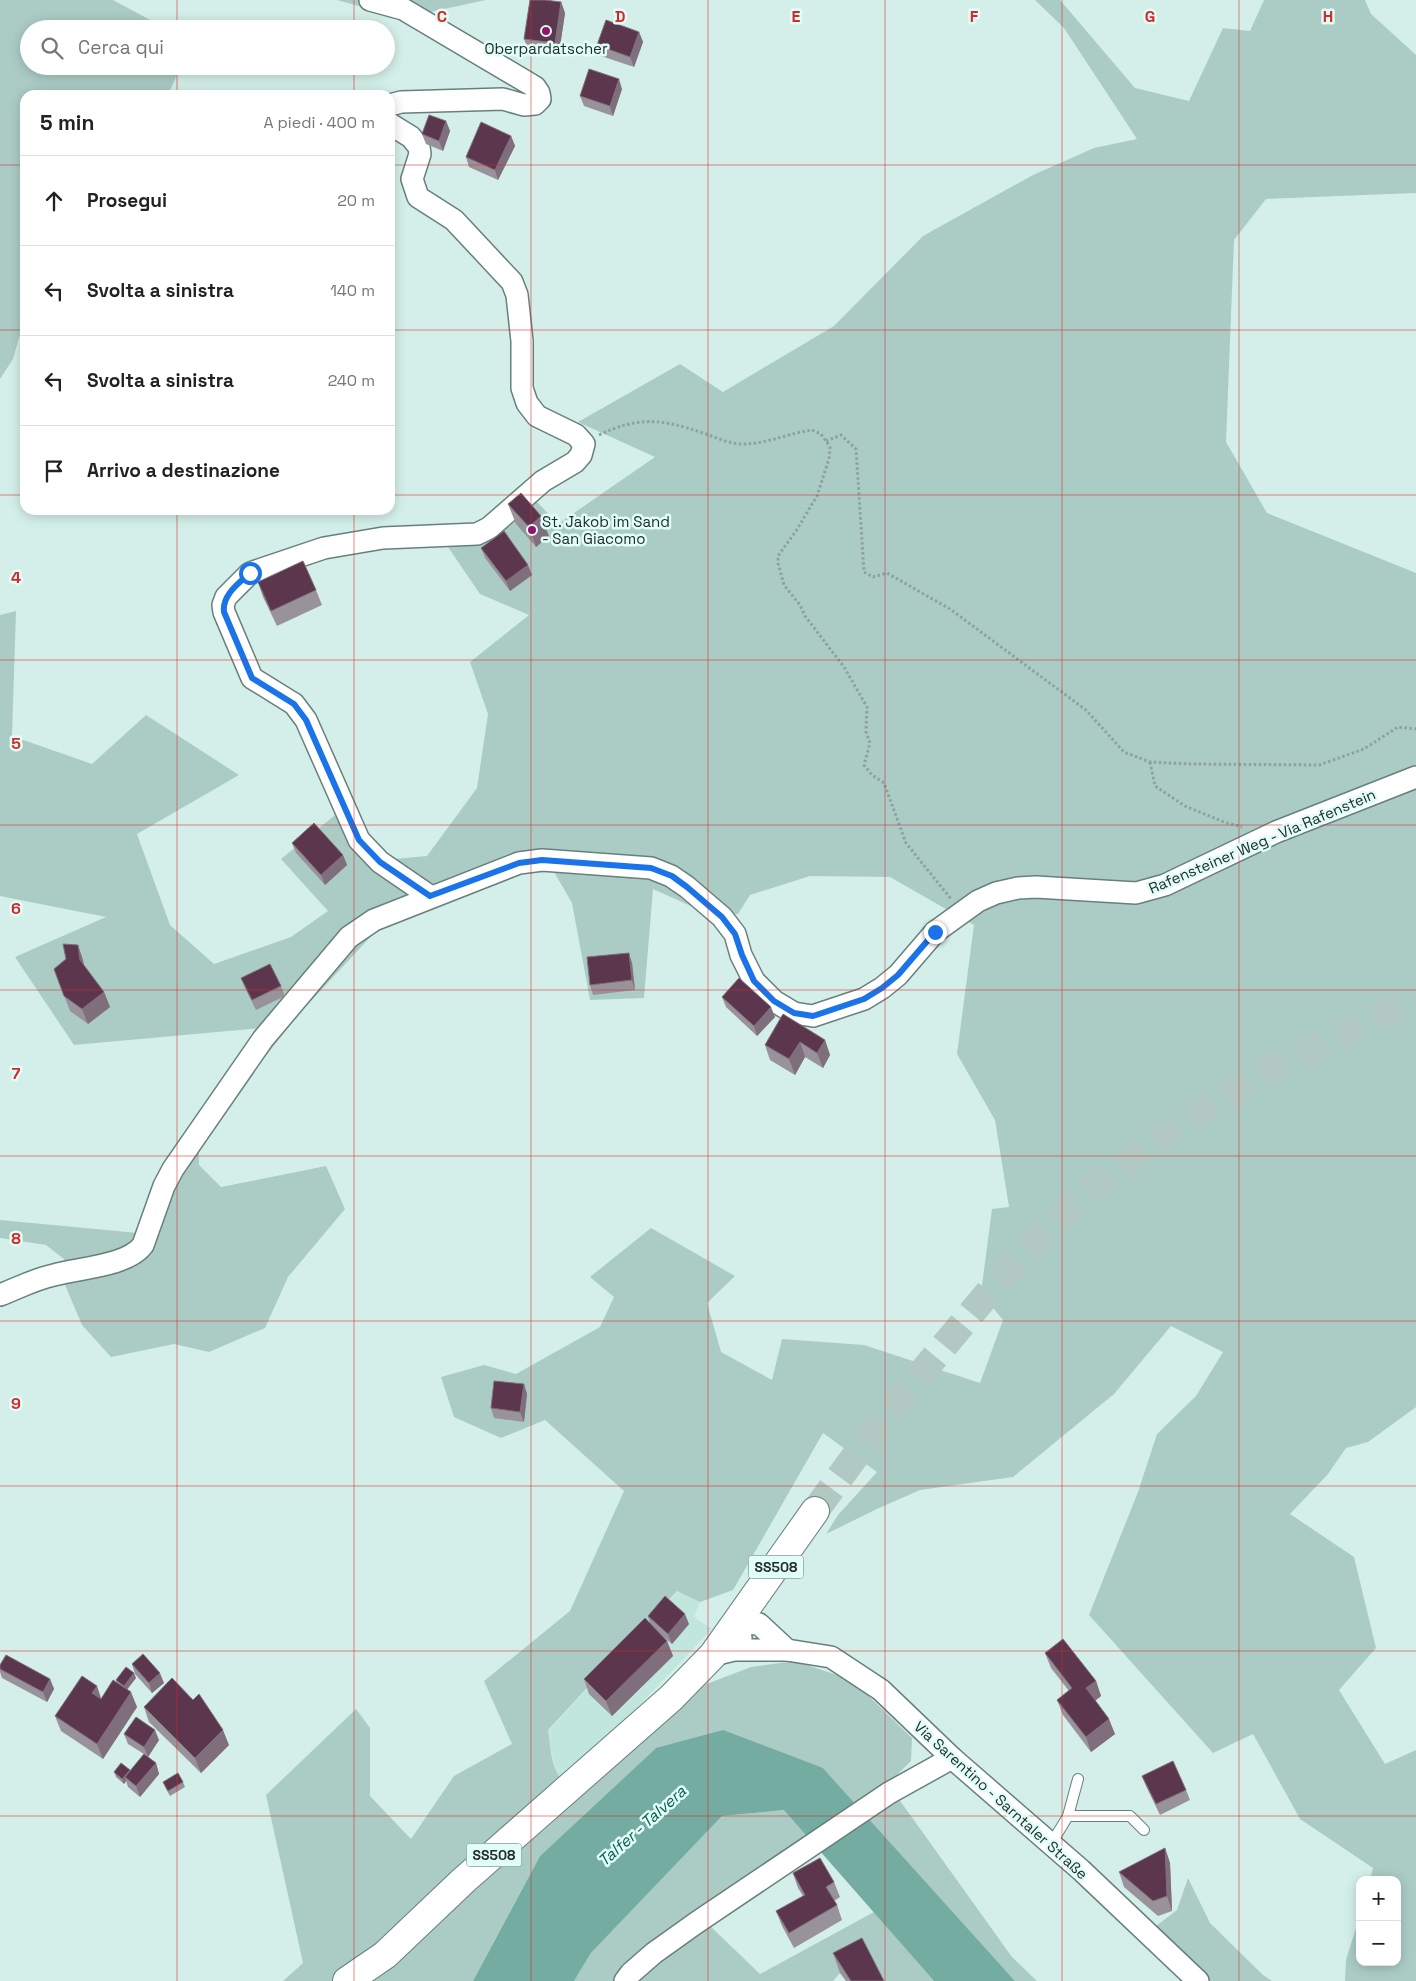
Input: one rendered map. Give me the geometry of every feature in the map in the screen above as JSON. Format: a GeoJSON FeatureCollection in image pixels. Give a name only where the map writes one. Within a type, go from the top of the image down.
{"type":"FeatureCollection","features":[{"type":"Feature","properties":{"kind":"main road","name":"SS508"},"geometry":{"type":"LineString","coordinates":[[347,1981],[385,1955],[464,1880],[671,1698],[713,1655],[749,1624],[760,1592],[815,1511]]}},
{"type":"Feature","properties":{"kind":"street"},"geometry":{"type":"LineString","coordinates":[[370,0],[403,9],[535,87],[540,99],[535,104],[530,105],[502,99],[395,104]]}},
{"type":"Feature","properties":{"kind":"street"},"geometry":{"type":"LineString","coordinates":[[395,127],[411,136],[419,147],[420,154],[412,180],[418,197],[454,220],[512,282],[518,295],[522,341],[522,388],[527,403],[537,416],[576,435],[584,444],[581,455],[574,462],[543,481],[489,528],[477,534],[384,538],[324,548],[250,573],[231,591],[223,605],[224,612],[252,678],[294,704],[306,720],[359,840],[380,862],[430,896]]}},
{"type":"Feature","properties":{"kind":"street","name":"Rafensteiner Weg - Via Rafenstein"},"geometry":{"type":"LineString","coordinates":[[0,1295],[43,1278],[122,1259],[139,1250],[143,1245],[164,1186],[173,1169],[258,1046],[349,937],[374,920],[430,896],[519,863],[542,860],[651,868],[672,876],[722,917],[735,934],[754,981],[774,1001],[794,1013],[813,1016],[864,999],[882,988],[898,975],[935,932],[978,901],[996,893],[1018,888],[1036,887],[1136,893],[1164,885],[1276,832],[1416,777]]}},
{"type":"Feature","properties":{"kind":"street"},"geometry":{"type":"LineString","coordinates":[[751,1651],[741,1638],[749,1624],[787,1650]]}},
{"type":"Feature","properties":{"kind":"street","name":"Via Sarentino - Sarntaler Straße"},"geometry":{"type":"LineString","coordinates":[[713,1655],[734,1650],[787,1650],[832,1657],[881,1690],[952,1758],[1051,1844],[1198,1981]]}},
{"type":"Feature","properties":{"kind":"street"},"geometry":{"type":"LineString","coordinates":[[625,1981],[654,1952],[888,1793],[952,1758]]}},
{"type":"Feature","properties":{"kind":"lane"},"geometry":{"type":"LineString","coordinates":[[1051,1844],[1068,1816],[1078,1779]]}},
{"type":"Feature","properties":{"kind":"lane"},"geometry":{"type":"LineString","coordinates":[[1068,1816],[1130,1816],[1144,1830]]}},
{"type":"Feature","properties":{"kind":"path"},"geometry":{"type":"LineString","coordinates":[[584,444],[596,436],[619,426],[637,421],[692,429],[722,441],[741,444],[812,430],[821,434],[830,447],[829,459],[817,496],[778,556],[784,585],[844,667],[867,707],[866,732],[870,743],[864,765],[872,775],[884,782],[906,843],[961,913]]}},
{"type":"Feature","properties":{"kind":"path"},"geometry":{"type":"LineString","coordinates":[[826,441],[841,435],[856,449],[864,572],[873,576],[887,573],[950,609],[1086,710],[1124,752],[1150,762],[1319,765],[1364,749],[1398,728],[1416,729]]}},
{"type":"Feature","properties":{"kind":"path"},"geometry":{"type":"LineString","coordinates":[[1150,762],[1155,786],[1185,806],[1224,822],[1244,827],[1254,843]]}},
{"type":"Feature","properties":{"kind":"shaded area"},"geometry":{"type":"Polygon","coordinates":[[[0,0],[113,0],[150,20],[20,20],[20,75],[177,75],[170,90],[20,90],[20,334],[13,359],[0,379],[0,0]]]}},
{"type":"Feature","properties":{"kind":"shaded area"},"geometry":{"type":"Polygon","coordinates":[[[337,0],[486,0],[402,18],[337,0]]]}},
{"type":"Feature","properties":{"kind":"shaded area"},"geometry":{"type":"Polygon","coordinates":[[[1035,0],[1060,0],[1135,88],[1189,101],[1223,28],[1250,31],[1264,0],[1365,0],[1371,14],[1416,55],[1416,193],[1266,199],[1234,240],[1226,442],[1267,513],[1416,573],[1416,1407],[1368,1442],[1346,1448],[1328,1474],[1290,1514],[1354,1557],[1376,1648],[1339,1690],[1385,1764],[1416,1750],[1416,1981],[1345,1981],[1346,1960],[1356,1928],[1356,1966],[1401,1966],[1401,1876],[1371,1876],[1373,1868],[1300,1819],[1253,1734],[1213,1753],[1089,1615],[1138,1492],[1157,1434],[1196,1396],[1223,1352],[1171,1326],[1114,1394],[1013,1477],[920,1490],[826,1534],[838,1515],[877,1472],[823,1433],[733,1590],[700,1602],[677,1591],[548,1730],[552,1759],[557,1773],[577,1795],[704,1685],[751,1667],[795,1661],[852,1680],[912,1738],[911,1761],[888,1784],[1012,1957],[1037,1981],[1015,1981],[823,1768],[656,1748],[540,1856],[473,1981],[283,1981],[303,1963],[266,1795],[356,1709],[370,1728],[370,1796],[411,1839],[454,1776],[512,1744],[484,1681],[570,1611],[624,1491],[545,1420],[501,1438],[454,1417],[441,1377],[484,1365],[516,1374],[600,1327],[614,1297],[590,1277],[651,1228],[735,1276],[707,1303],[721,1352],[772,1380],[782,1339],[864,1345],[980,1383],[1003,1320],[981,1293],[992,1209],[1009,1207],[995,1120],[957,1054],[974,925],[890,877],[810,876],[750,895],[738,914],[713,916],[653,889],[644,998],[590,1000],[572,903],[554,872],[518,873],[376,931],[297,1016],[199,1142],[199,1165],[221,1187],[326,1166],[345,1209],[288,1277],[265,1328],[209,1352],[174,1344],[111,1357],[82,1325],[65,1285],[64,1259],[46,1245],[0,1238],[0,1220],[138,1233],[262,1028],[74,1045],[15,957],[106,917],[0,896],[0,615],[16,611],[12,736],[92,764],[146,715],[239,775],[137,834],[170,925],[214,964],[291,937],[328,911],[281,859],[340,811],[383,860],[427,856],[477,788],[488,714],[470,662],[529,615],[480,594],[437,531],[491,521],[521,485],[558,524],[655,457],[578,422],[680,364],[723,392],[834,326],[923,236],[1033,175],[1094,148],[1137,139],[1064,28],[1035,0]]]}},
{"type":"Feature","properties":{"kind":"shaded area"},"geometry":{"type":"Polygon","coordinates":[[[678,1591],[700,1602],[694,1617],[712,1629],[564,1784],[555,1771],[548,1731],[678,1591]]]}},
{"type":"Feature","properties":{"kind":"shaded area"},"geometry":{"type":"Polygon","coordinates":[[[785,1810],[807,1836],[622,1965],[614,1981],[574,1981],[591,1953],[722,1816],[785,1810]]]}},
{"type":"Feature","properties":{"kind":"shaded area"},"geometry":{"type":"Polygon","coordinates":[[[1188,1878],[1210,1923],[1263,1975],[1272,1981],[1198,1981],[1147,1933],[1177,1910],[1188,1878]]]}},
{"type":"Feature","properties":{"kind":"shaded area"},"geometry":{"type":"Polygon","coordinates":[[[874,1912],[934,1981],[881,1981],[840,1973],[833,1981],[634,1981],[708,1924],[760,1974],[874,1912]]]}},
{"type":"Feature","properties":{"kind":"water","name":"Talfer - Talvera"},"geometry":{"type":"Polygon","coordinates":[[[723,1730],[823,1768],[1015,1981],[934,1981],[784,1810],[722,1816],[591,1953],[574,1981],[473,1981],[540,1856],[656,1748],[723,1730]]]}},
{"type":"Feature","properties":{"kind":"building","name":"Oberpardatscher"},"geometry":{"type":"Polygon","coordinates":[[[530,0],[561,2],[555,43],[524,39],[530,0]]]}},
{"type":"Feature","properties":{"kind":"building"},"geometry":{"type":"Polygon","coordinates":[[[606,20],[639,32],[630,57],[597,45],[606,20]]]}},
{"type":"Feature","properties":{"kind":"building"},"geometry":{"type":"Polygon","coordinates":[[[589,69],[619,79],[610,106],[580,96],[589,69]]]}},
{"type":"Feature","properties":{"kind":"building"},"geometry":{"type":"Polygon","coordinates":[[[429,115],[446,121],[439,141],[422,134],[429,115]]]}},
{"type":"Feature","properties":{"kind":"building"},"geometry":{"type":"Polygon","coordinates":[[[481,122],[511,136],[495,170],[466,157],[481,122]]]}},
{"type":"Feature","properties":{"kind":"building"},"geometry":{"type":"Polygon","coordinates":[[[521,493],[541,516],[529,527],[508,504],[521,493]]]}},
{"type":"Feature","properties":{"kind":"building"},"geometry":{"type":"Polygon","coordinates":[[[504,531],[528,565],[506,581],[481,548],[504,531]]]}},
{"type":"Feature","properties":{"kind":"building"},"geometry":{"type":"Polygon","coordinates":[[[303,561],[316,590],[271,611],[258,582],[303,561]]]}},
{"type":"Feature","properties":{"kind":"building"},"geometry":{"type":"Polygon","coordinates":[[[314,823],[343,855],[321,875],[292,843],[314,823]]]}},
{"type":"Feature","properties":{"kind":"building"},"geometry":{"type":"Polygon","coordinates":[[[63,944],[78,945],[80,960],[104,992],[82,1009],[64,996],[54,969],[66,959],[63,944]]]}},
{"type":"Feature","properties":{"kind":"building"},"geometry":{"type":"Polygon","coordinates":[[[629,953],[632,980],[590,985],[587,957],[629,953]]]}},
{"type":"Feature","properties":{"kind":"building"},"geometry":{"type":"Polygon","coordinates":[[[270,964],[281,986],[252,1000],[241,978],[270,964]]]}},
{"type":"Feature","properties":{"kind":"building"},"geometry":{"type":"Polygon","coordinates":[[[739,978],[771,1007],[754,1026],[722,997],[739,978]]]}},
{"type":"Feature","properties":{"kind":"building"},"geometry":{"type":"Polygon","coordinates":[[[783,1014],[825,1040],[817,1053],[800,1042],[789,1059],[765,1045],[783,1014]]]}},
{"type":"Feature","properties":{"kind":"building"},"geometry":{"type":"Polygon","coordinates":[[[494,1381],[524,1384],[520,1412],[491,1408],[494,1381]]]}},
{"type":"Feature","properties":{"kind":"building"},"geometry":{"type":"Polygon","coordinates":[[[665,1596],[685,1614],[668,1634],[648,1616],[665,1596]]]}},
{"type":"Feature","properties":{"kind":"building"},"geometry":{"type":"Polygon","coordinates":[[[645,1618],[667,1641],[606,1701],[584,1679],[645,1618]]]}},
{"type":"Feature","properties":{"kind":"building"},"geometry":{"type":"Polygon","coordinates":[[[1063,1639],[1096,1681],[1086,1688],[1109,1719],[1086,1737],[1057,1700],[1072,1688],[1045,1653],[1063,1639]]]}},
{"type":"Feature","properties":{"kind":"building"},"geometry":{"type":"Polygon","coordinates":[[[143,1654],[160,1673],[149,1683],[132,1664],[143,1654]]]}},
{"type":"Feature","properties":{"kind":"building"},"geometry":{"type":"Polygon","coordinates":[[[6,1655],[50,1679],[43,1692],[0,1669],[0,1665],[6,1655]]]}},
{"type":"Feature","properties":{"kind":"building"},"geometry":{"type":"Polygon","coordinates":[[[126,1667],[134,1673],[124,1686],[116,1680],[126,1667]]]}},
{"type":"Feature","properties":{"kind":"building"},"geometry":{"type":"Polygon","coordinates":[[[82,1676],[97,1686],[92,1693],[101,1699],[113,1680],[131,1692],[97,1744],[55,1716],[82,1676]]]}},
{"type":"Feature","properties":{"kind":"building"},"geometry":{"type":"Polygon","coordinates":[[[172,1678],[193,1700],[199,1694],[223,1730],[195,1758],[144,1707],[172,1678]]]}},
{"type":"Feature","properties":{"kind":"building"},"geometry":{"type":"Polygon","coordinates":[[[136,1717],[155,1730],[144,1747],[124,1734],[136,1717]]]}},
{"type":"Feature","properties":{"kind":"building"},"geometry":{"type":"Polygon","coordinates":[[[144,1754],[156,1763],[136,1786],[125,1777],[144,1754]]]}},
{"type":"Feature","properties":{"kind":"building"},"geometry":{"type":"Polygon","coordinates":[[[1173,1761],[1186,1790],[1156,1804],[1142,1776],[1173,1761]]]}},
{"type":"Feature","properties":{"kind":"building"},"geometry":{"type":"Polygon","coordinates":[[[121,1763],[130,1770],[122,1779],[114,1772],[121,1763]]]}},
{"type":"Feature","properties":{"kind":"building"},"geometry":{"type":"Polygon","coordinates":[[[178,1773],[183,1782],[168,1791],[163,1782],[178,1773]]]}},
{"type":"Feature","properties":{"kind":"building"},"geometry":{"type":"Polygon","coordinates":[[[1165,1848],[1167,1896],[1153,1901],[1119,1872],[1165,1848]]]}},
{"type":"Feature","properties":{"kind":"building"},"geometry":{"type":"Polygon","coordinates":[[[820,1858],[834,1882],[826,1887],[837,1905],[789,1933],[776,1911],[805,1895],[793,1873],[820,1858]]]}},
{"type":"Feature","properties":{"kind":"building"},"geometry":{"type":"Polygon","coordinates":[[[862,1938],[884,1981],[851,1981],[833,1953],[862,1938]]]}},
{"type":"Feature","properties":{"kind":"tunnel"},"geometry":{"type":"LineString","coordinates":[[815,1511],[878,1425],[994,1286],[1039,1237],[1090,1189],[1170,1132],[1267,1072],[1375,1018],[1416,1001]]}},
{"type":"Feature","properties":{"kind":"place","name":"Oberpardatscher"},"geometry":{"type":"Point","coordinates":[546,31]}},
{"type":"Feature","properties":{"kind":"place","name":"St. Jakob im Sand - San Giacomo"},"geometry":{"type":"Point","coordinates":[532,530]}},
{"type":"Feature","properties":{"kind":"route"},"geometry":{"type":"LineString","coordinates":[[250,573],[231,591],[223,605],[224,612],[248,671],[258,683],[287,699],[300,710],[333,778],[359,840],[380,862],[430,896],[519,863],[542,860],[651,868],[672,876],[722,917],[735,934],[754,981],[774,1001],[794,1013],[813,1016],[864,999],[882,988],[898,975],[935,932]]}}]}
